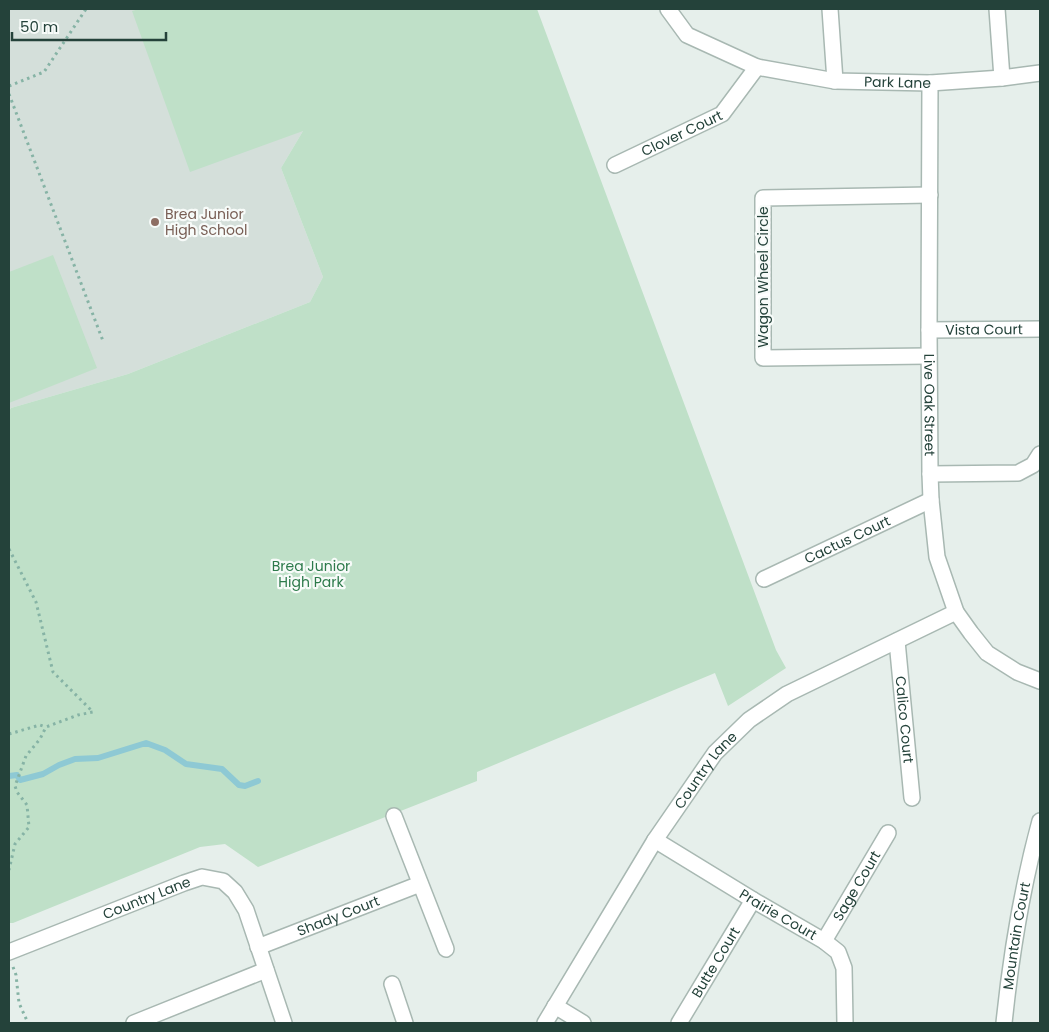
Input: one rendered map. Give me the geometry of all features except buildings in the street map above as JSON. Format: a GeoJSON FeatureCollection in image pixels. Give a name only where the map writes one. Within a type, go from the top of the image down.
{"type":"FeatureCollection","features":[{"type":"Feature","properties":{"kind":"street","name":"Park Lane"},"geometry":{"type":"LineString","coordinates":[[668,9],[687,35],[757,67],[835,81],[930,83],[1002,78],[1040,73]]}},
{"type":"Feature","properties":{"kind":"street"},"geometry":{"type":"LineString","coordinates":[[830,9],[835,81]]}},
{"type":"Feature","properties":{"kind":"street"},"geometry":{"type":"LineString","coordinates":[[997,9],[1002,78]]}},
{"type":"Feature","properties":{"kind":"street","name":"Clover Court"},"geometry":{"type":"LineString","coordinates":[[614,165],[722,114],[757,67]]}},
{"type":"Feature","properties":{"kind":"street","name":"Live Oak Street"},"geometry":{"type":"LineString","coordinates":[[930,83],[930,474],[937,557],[956,612],[987,653],[1017,672],[1040,681]]}},
{"type":"Feature","properties":{"kind":"street","name":"Wagon Wheel Circle"},"geometry":{"type":"LineString","coordinates":[[929,356],[763,358],[763,198],[930,195]]}},
{"type":"Feature","properties":{"kind":"street","name":"Vista Court"},"geometry":{"type":"LineString","coordinates":[[929,330],[1040,329]]}},
{"type":"Feature","properties":{"kind":"street"},"geometry":{"type":"LineString","coordinates":[[930,474],[1018,473],[1034,465],[1040,454]]}},
{"type":"Feature","properties":{"kind":"street","name":"Cactus Court"},"geometry":{"type":"LineString","coordinates":[[764,578],[931,500]]}},
{"type":"Feature","properties":{"kind":"street","name":"Country Lane"},"geometry":{"type":"LineString","coordinates":[[545,1023],[655,840],[714,752],[749,720],[787,694],[956,612]]}},
{"type":"Feature","properties":{"kind":"street","name":"Calico Court"},"geometry":{"type":"LineString","coordinates":[[897,641],[912,798]]}},
{"type":"Feature","properties":{"kind":"street"},"geometry":{"type":"LineString","coordinates":[[394,816],[446,949]]}},
{"type":"Feature","properties":{"kind":"street","name":"Mountain Court"},"geometry":{"type":"LineString","coordinates":[[1004,1023],[1010,964],[1028,865],[1040,821]]}},
{"type":"Feature","properties":{"kind":"street","name":"Sage Court"},"geometry":{"type":"LineString","coordinates":[[824,941],[888,832]]}},
{"type":"Feature","properties":{"kind":"street","name":"Prairie Court"},"geometry":{"type":"LineString","coordinates":[[655,840],[824,941],[838,952],[844,968],[845,1023]]}},
{"type":"Feature","properties":{"kind":"street","name":"Country Lane"},"geometry":{"type":"LineString","coordinates":[[11,959],[184,882],[202,877],[223,880],[235,892],[246,910],[284,1023]]}},
{"type":"Feature","properties":{"kind":"street","name":"Shady Court"},"geometry":{"type":"LineString","coordinates":[[258,947],[420,884]]}},
{"type":"Feature","properties":{"kind":"street","name":"Butte Court"},"geometry":{"type":"LineString","coordinates":[[679,1023],[753,900]]}},
{"type":"Feature","properties":{"kind":"street"},"geometry":{"type":"LineString","coordinates":[[134,1023],[266,970]]}},
{"type":"Feature","properties":{"kind":"street"},"geometry":{"type":"LineString","coordinates":[[392,984],[405,1023]]}},
{"type":"Feature","properties":{"kind":"street"},"geometry":{"type":"LineString","coordinates":[[555,1006],[583,1023]]}},
{"type":"Feature","properties":{"kind":"path"},"geometry":{"type":"LineString","coordinates":[[9,86],[44,72],[86,9]]}},
{"type":"Feature","properties":{"kind":"path"},"geometry":{"type":"LineString","coordinates":[[9,94],[103,341]]}},
{"type":"Feature","properties":{"kind":"path"},"geometry":{"type":"LineString","coordinates":[[9,549],[36,602],[53,672],[93,712],[78,715],[46,727],[40,725],[9,734]]}},
{"type":"Feature","properties":{"kind":"path"},"geometry":{"type":"LineString","coordinates":[[9,870],[16,844],[29,827],[27,805],[17,792],[15,786],[26,756],[40,739],[46,727]]}},
{"type":"Feature","properties":{"kind":"path"},"geometry":{"type":"LineString","coordinates":[[11,959],[16,975],[19,1002],[28,1023]]}},
{"type":"Feature","properties":{"kind":"shaded area","name":"Brea Junior High School"},"geometry":{"type":"Polygon","coordinates":[[[9,9],[260,9],[303,131],[281,168],[323,277],[310,302],[128,374],[11,408],[9,411],[9,9]]]}},
{"type":"Feature","properties":{"kind":"green space","name":"Brea Junior High Park"},"geometry":{"type":"Polygon","coordinates":[[[139,9],[537,9],[776,650],[786,668],[728,706],[715,673],[477,772],[477,781],[258,867],[225,844],[200,847],[9,923],[9,411],[11,408],[128,374],[310,302],[323,277],[281,168],[303,131],[190,172],[132,11],[139,9]]]}},
{"type":"Feature","properties":{"kind":"green space"},"geometry":{"type":"Polygon","coordinates":[[[53,255],[97,368],[9,403],[9,272],[53,255]]]}},
{"type":"Feature","properties":{"kind":"waterway"},"geometry":{"type":"LineString","coordinates":[[9,776],[17,775],[20,780],[43,774],[75,759],[98,758],[146,743],[165,750],[186,764],[222,769],[239,785],[245,786],[258,781]]}},
{"type":"Feature","properties":{"kind":"place","name":"Brea Junior High School"},"geometry":{"type":"Point","coordinates":[155,222]}}]}
